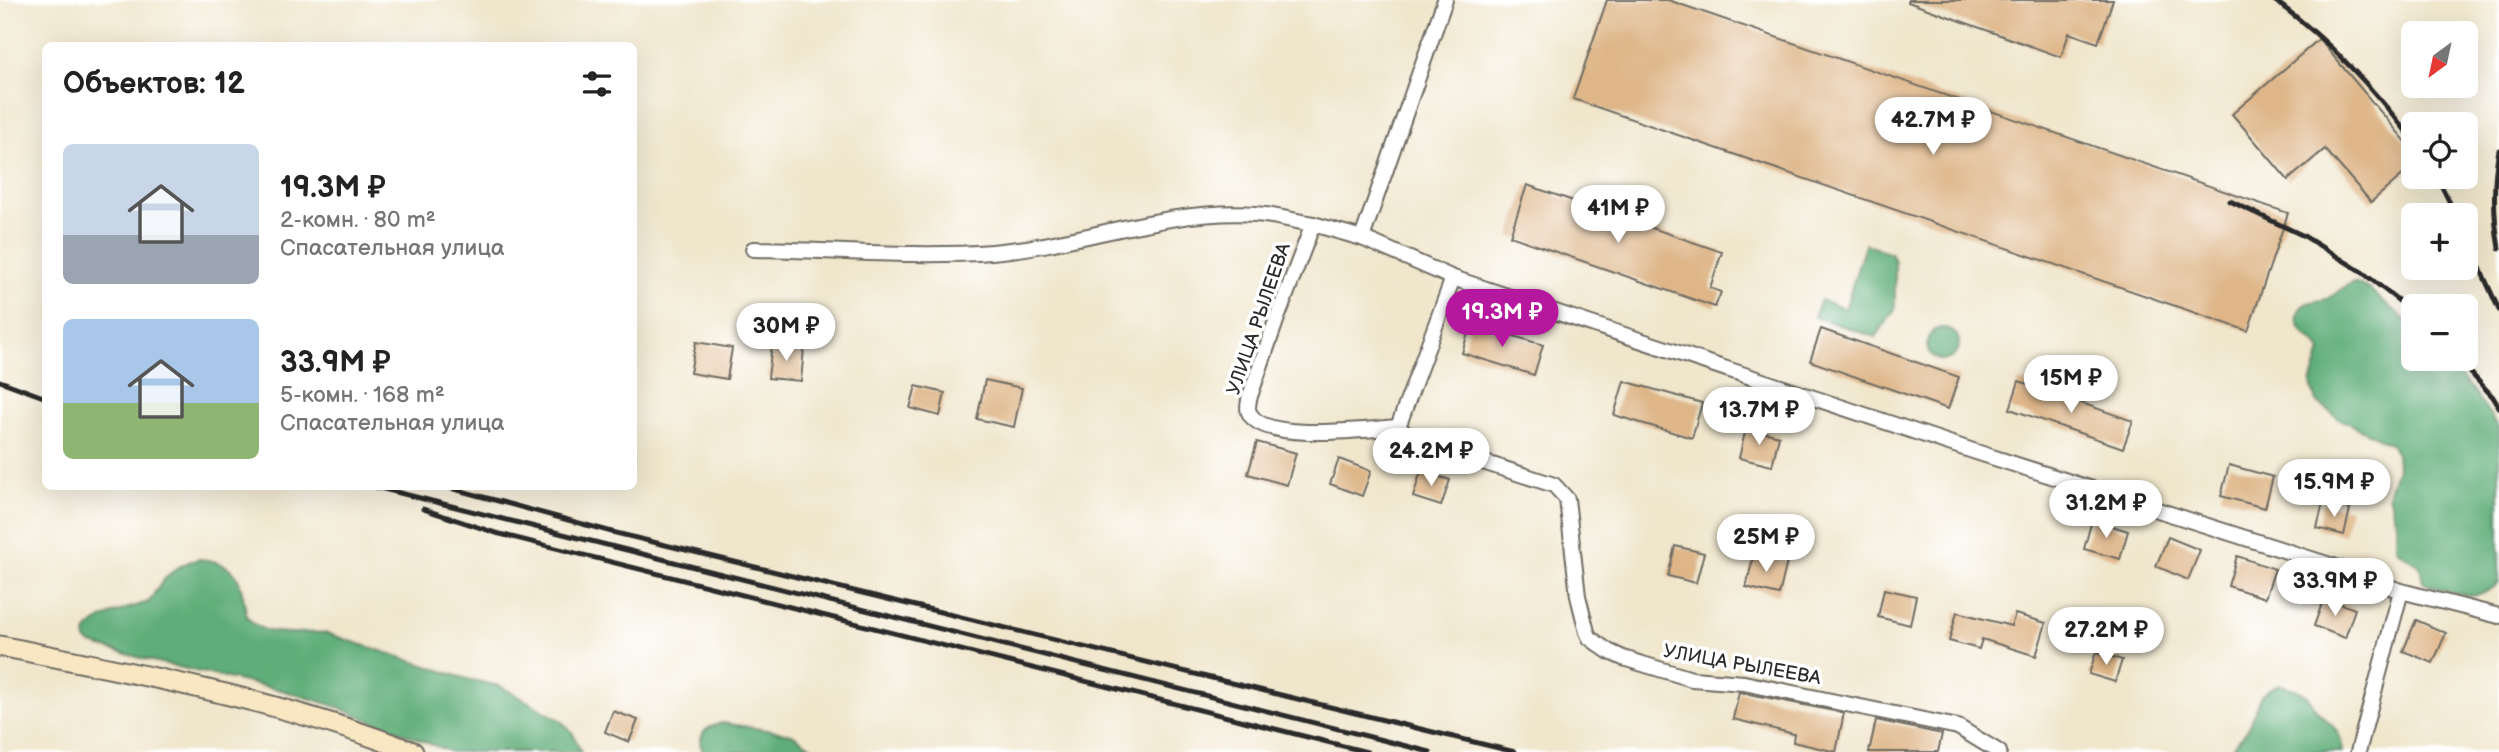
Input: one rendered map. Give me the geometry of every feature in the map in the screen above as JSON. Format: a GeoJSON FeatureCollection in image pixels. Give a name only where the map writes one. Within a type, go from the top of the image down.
{"type":"FeatureCollection","features":[{"type":"Feature","properties":{"kind":"main road"},"geometry":{"type":"LineString","coordinates":[[0,646],[132,672],[245,699],[307,716],[413,752]]}},
{"type":"Feature","properties":{"kind":"street"},"geometry":{"type":"LineString","coordinates":[[1362,238],[1446,0]]}},
{"type":"Feature","properties":{"kind":"street","name":"УЛИЦА РЫЛЕЕВА"},"geometry":{"type":"LineString","coordinates":[[753,249],[911,254],[994,251],[1029,247],[1144,223],[1225,215],[1254,214],[1313,224],[1250,398],[1250,416],[1261,425],[1342,433],[1398,427],[1412,439],[1554,485],[1567,499],[1582,619],[1590,638],[1623,658],[1692,679],[1744,683],[1958,727],[1999,752]]}},
{"type":"Feature","properties":{"kind":"street"},"geometry":{"type":"LineString","coordinates":[[1313,224],[1362,238],[1452,278],[1973,451],[2330,565],[2401,591],[2499,616]]}},
{"type":"Feature","properties":{"kind":"street"},"geometry":{"type":"LineString","coordinates":[[1398,427],[1452,278]]}},
{"type":"Feature","properties":{"kind":"street"},"geometry":{"type":"LineString","coordinates":[[2358,752],[2401,591]]}},
{"type":"Feature","properties":{"kind":"green space"},"geometry":{"type":"Polygon","coordinates":[[[1865,244],[1891,253],[1895,261],[1895,309],[1876,337],[1814,317],[1821,300],[1845,309],[1865,244]]]}},
{"type":"Feature","properties":{"kind":"green space"},"geometry":{"type":"Polygon","coordinates":[[[2354,282],[2369,289],[2401,317],[2401,371],[2455,371],[2499,427],[2499,582],[2491,589],[2473,595],[2452,593],[2423,582],[2420,566],[2396,549],[2396,522],[2388,495],[2397,467],[2396,453],[2392,445],[2340,419],[2316,402],[2311,384],[2321,351],[2302,331],[2298,315],[2307,303],[2326,299],[2354,282]]]}},
{"type":"Feature","properties":{"kind":"green space"},"geometry":{"type":"Polygon","coordinates":[[[1943,328],[1955,332],[1959,344],[1955,356],[1943,360],[1931,356],[1927,344],[1931,332],[1943,328]]]}},
{"type":"Feature","properties":{"kind":"green space"},"geometry":{"type":"Polygon","coordinates":[[[199,559],[213,561],[231,570],[240,584],[247,617],[264,629],[284,633],[326,633],[467,679],[500,686],[560,720],[572,732],[581,752],[451,752],[332,705],[281,690],[156,662],[91,644],[86,640],[85,633],[98,621],[149,602],[169,574],[182,565],[199,559]]]}},
{"type":"Feature","properties":{"kind":"green space"},"geometry":{"type":"Polygon","coordinates":[[[2279,685],[2295,689],[2309,698],[2338,734],[2342,752],[2230,752],[2247,730],[2260,697],[2279,685]]]}},
{"type":"Feature","properties":{"kind":"green space"},"geometry":{"type":"Polygon","coordinates":[[[723,723],[792,734],[819,752],[703,752],[700,743],[705,731],[723,723]]]}},
{"type":"Feature","properties":{"kind":"building"},"geometry":{"type":"Polygon","coordinates":[[[1607,0],[1668,0],[2288,213],[2248,331],[1573,99],[1607,0]]]}},
{"type":"Feature","properties":{"kind":"building"},"geometry":{"type":"Polygon","coordinates":[[[1908,0],[2113,0],[2098,43],[2069,33],[2061,57],[1908,0]]]}},
{"type":"Feature","properties":{"kind":"building"},"geometry":{"type":"Polygon","coordinates":[[[2319,39],[2401,136],[2401,176],[2371,202],[2325,149],[2288,180],[2232,114],[2319,39]]]}},
{"type":"Feature","properties":{"kind":"building"},"geometry":{"type":"Polygon","coordinates":[[[1527,185],[1722,252],[1710,288],[1721,292],[1715,307],[1510,236],[1527,185]]]}},
{"type":"Feature","properties":{"kind":"building"},"geometry":{"type":"Polygon","coordinates":[[[1471,323],[1543,345],[1534,375],[1462,353],[1471,323]]]}},
{"type":"Feature","properties":{"kind":"building"},"geometry":{"type":"Polygon","coordinates":[[[1821,329],[1959,377],[1948,409],[1810,361],[1821,329]]]}},
{"type":"Feature","properties":{"kind":"building"},"geometry":{"type":"Polygon","coordinates":[[[696,342],[732,348],[727,379],[690,373],[696,342]]]}},
{"type":"Feature","properties":{"kind":"building"},"geometry":{"type":"Polygon","coordinates":[[[772,344],[804,348],[801,381],[768,378],[772,344]]]}},
{"type":"Feature","properties":{"kind":"building"},"geometry":{"type":"Polygon","coordinates":[[[985,380],[1022,388],[1014,427],[977,419],[985,380]]]}},
{"type":"Feature","properties":{"kind":"building"},"geometry":{"type":"Polygon","coordinates":[[[1624,381],[1702,403],[1692,438],[1614,415],[1624,381]]]}},
{"type":"Feature","properties":{"kind":"building"},"geometry":{"type":"Polygon","coordinates":[[[2019,381],[2133,421],[2123,448],[2010,409],[2019,381]]]}},
{"type":"Feature","properties":{"kind":"building"},"geometry":{"type":"Polygon","coordinates":[[[916,386],[945,393],[940,416],[910,408],[916,386]]]}},
{"type":"Feature","properties":{"kind":"building"},"geometry":{"type":"Polygon","coordinates":[[[1746,428],[1779,436],[1772,466],[1739,458],[1746,428]]]}},
{"type":"Feature","properties":{"kind":"building"},"geometry":{"type":"Polygon","coordinates":[[[1257,442],[1296,453],[1287,485],[1248,474],[1257,442]]]}},
{"type":"Feature","properties":{"kind":"building"},"geometry":{"type":"Polygon","coordinates":[[[1339,459],[1371,471],[1362,496],[1330,484],[1339,459]]]}},
{"type":"Feature","properties":{"kind":"building"},"geometry":{"type":"Polygon","coordinates":[[[2229,465],[2273,477],[2265,508],[2221,496],[2229,465]]]}},
{"type":"Feature","properties":{"kind":"building"},"geometry":{"type":"Polygon","coordinates":[[[1421,471],[1450,480],[1441,506],[1413,497],[1421,471]]]}},
{"type":"Feature","properties":{"kind":"building"},"geometry":{"type":"Polygon","coordinates":[[[2323,503],[2350,509],[2344,535],[2317,528],[2323,503]]]}},
{"type":"Feature","properties":{"kind":"building"},"geometry":{"type":"Polygon","coordinates":[[[2092,520],[2128,531],[2120,559],[2084,549],[2092,520]]]}},
{"type":"Feature","properties":{"kind":"building"},"geometry":{"type":"Polygon","coordinates":[[[2168,537],[2200,550],[2188,580],[2156,566],[2168,537]]]}},
{"type":"Feature","properties":{"kind":"building"},"geometry":{"type":"Polygon","coordinates":[[[1675,546],[1704,553],[1696,583],[1668,576],[1675,546]]]}},
{"type":"Feature","properties":{"kind":"building"},"geometry":{"type":"Polygon","coordinates":[[[1754,554],[1787,562],[1779,595],[1746,587],[1754,554]]]}},
{"type":"Feature","properties":{"kind":"building"},"geometry":{"type":"Polygon","coordinates":[[[2237,556],[2275,569],[2265,598],[2228,586],[2237,556]]]}},
{"type":"Feature","properties":{"kind":"building"},"geometry":{"type":"Polygon","coordinates":[[[1884,589],[1916,596],[1910,625],[1878,617],[1884,589]]]}},
{"type":"Feature","properties":{"kind":"building"},"geometry":{"type":"Polygon","coordinates":[[[2324,598],[2355,609],[2345,638],[2314,626],[2324,598]]]}},
{"type":"Feature","properties":{"kind":"building"},"geometry":{"type":"Polygon","coordinates":[[[1957,612],[2011,626],[2015,614],[2046,623],[2036,656],[1982,639],[1979,649],[1949,641],[1957,612]]]}},
{"type":"Feature","properties":{"kind":"building"},"geometry":{"type":"Polygon","coordinates":[[[2416,620],[2446,633],[2433,663],[2403,651],[2416,620]]]}},
{"type":"Feature","properties":{"kind":"building"},"geometry":{"type":"Polygon","coordinates":[[[2096,652],[2122,660],[2115,682],[2089,674],[2096,652]]]}},
{"type":"Feature","properties":{"kind":"building"},"geometry":{"type":"Polygon","coordinates":[[[1739,692],[1844,713],[1836,752],[1793,742],[1794,734],[1733,719],[1739,692]]]}},
{"type":"Feature","properties":{"kind":"building"},"geometry":{"type":"Polygon","coordinates":[[[613,711],[638,720],[629,742],[605,732],[613,711]]]}},
{"type":"Feature","properties":{"kind":"building"},"geometry":{"type":"Polygon","coordinates":[[[1876,720],[1942,734],[1938,752],[1869,752],[1876,720]]]}},
{"type":"Feature","properties":{"kind":"railway"},"geometry":{"type":"LineString","coordinates":[[2274,0],[2349,65],[2401,125]]}},
{"type":"Feature","properties":{"kind":"railway"},"geometry":{"type":"LineString","coordinates":[[2499,150],[2494,199],[2499,248]]}},
{"type":"Feature","properties":{"kind":"railway"},"geometry":{"type":"LineString","coordinates":[[2443,189],[2450,203]]}},
{"type":"Feature","properties":{"kind":"railway"},"geometry":{"type":"LineString","coordinates":[[2230,201],[2304,236],[2362,272],[2401,303]]}},
{"type":"Feature","properties":{"kind":"railway"},"geometry":{"type":"LineString","coordinates":[[2478,264],[2499,310]]}},
{"type":"Feature","properties":{"kind":"railway"},"geometry":{"type":"LineString","coordinates":[[2469,371],[2499,407]]}},
{"type":"Feature","properties":{"kind":"railway"},"geometry":{"type":"LineString","coordinates":[[0,381],[42,397]]}},
{"type":"Feature","properties":{"kind":"railway"},"geometry":{"type":"LineString","coordinates":[[388,490],[1430,752]]}},
{"type":"Feature","properties":{"kind":"railway"},"geometry":{"type":"LineString","coordinates":[[458,490],[612,532],[1515,752]]}},
{"type":"Feature","properties":{"kind":"railway"},"geometry":{"type":"LineString","coordinates":[[423,509],[496,533],[1367,752]]}}]}
